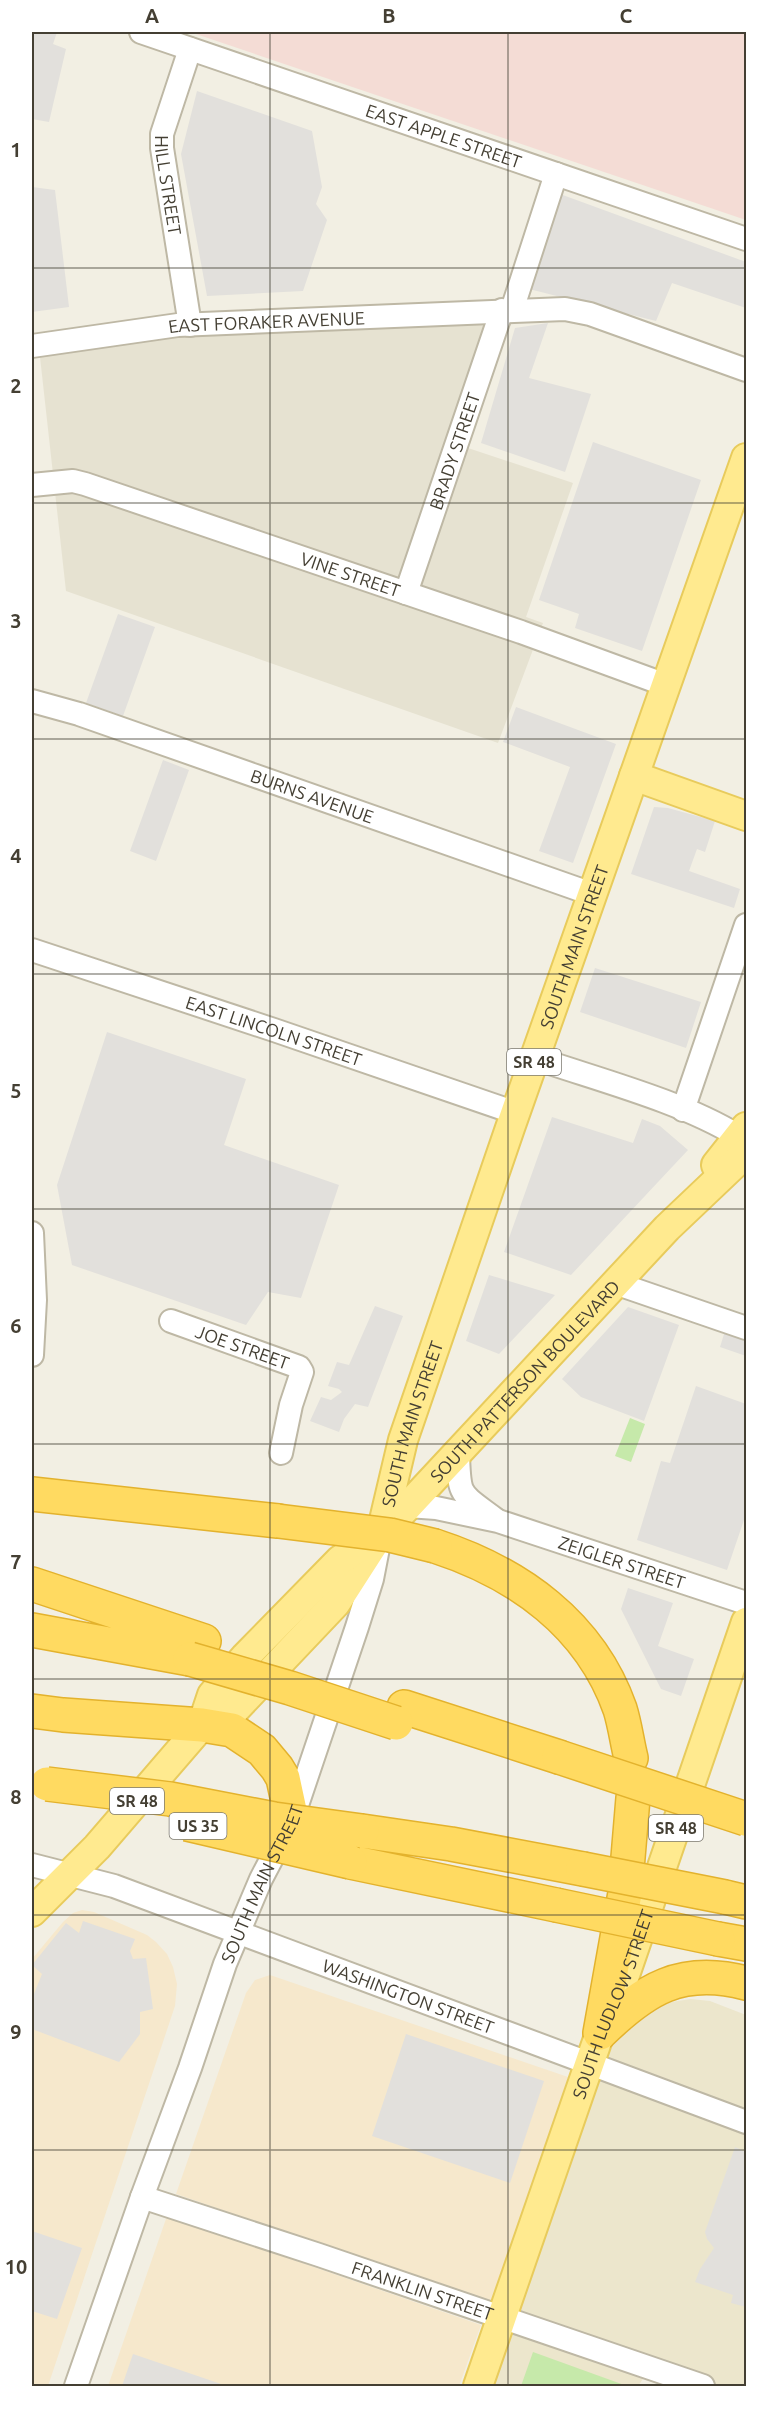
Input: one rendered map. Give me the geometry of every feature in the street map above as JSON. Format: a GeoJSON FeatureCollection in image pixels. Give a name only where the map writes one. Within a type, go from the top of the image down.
{"type":"FeatureCollection","features":[{"type":"Feature","properties":{"kind":"highway"},"geometry":{"type":"LineString","coordinates":[[42,1495],[390,1535],[435,1546],[472,1559],[504,1575],[532,1593],[566,1621],[593,1655],[613,1693],[621,1712],[631,1758]]}},
{"type":"Feature","properties":{"kind":"highway"},"geometry":{"type":"LineString","coordinates":[[32,1584],[197,1650],[400,1715],[553,1755],[747,1819]]}},
{"type":"Feature","properties":{"kind":"highway"},"geometry":{"type":"LineString","coordinates":[[32,1630],[197,1650]]}},
{"type":"Feature","properties":{"kind":"highway"},"geometry":{"type":"LineString","coordinates":[[32,1711],[202,1725],[232,1730],[262,1750],[283,1778],[292,1820]]}},
{"type":"Feature","properties":{"kind":"highway"},"geometry":{"type":"LineString","coordinates":[[39,1782],[451,1844],[736,1899]]}},
{"type":"Feature","properties":{"kind":"highway","name":"US 35"},"geometry":{"type":"LineString","coordinates":[[39,1782],[184,1823],[350,1862],[732,1942]]}},
{"type":"Feature","properties":{"kind":"highway"},"geometry":{"type":"LineString","coordinates":[[595,2048],[624,1893],[633,1798]]}},
{"type":"Feature","properties":{"kind":"highway"},"geometry":{"type":"LineString","coordinates":[[595,2048],[643,1996],[665,1984],[691,1978],[717,1978],[747,1983]]}},
{"type":"Feature","properties":{"kind":"main road","name":"SOUTH MAIN STREET"},"geometry":{"type":"LineString","coordinates":[[381,1533],[396,1461],[592,894],[747,458]]}},
{"type":"Feature","properties":{"kind":"main road"},"geometry":{"type":"LineString","coordinates":[[634,776],[747,816]]}},
{"type":"Feature","properties":{"kind":"main road","name":"SOUTH PATTERSON BOULEVARD"},"geometry":{"type":"LineString","coordinates":[[32,1911],[97,1847],[202,1725],[212,1695],[245,1657],[340,1560],[381,1533],[408,1506],[667,1228],[744,1139]]}},
{"type":"Feature","properties":{"kind":"main road","name":"SOUTH LUDLOW STREET"},"geometry":{"type":"LineString","coordinates":[[478,2386],[595,2048],[625,1975],[747,1622]]}},
{"type":"Feature","properties":{"kind":"street","name":"EAST APPLE STREET"},"geometry":{"type":"LineString","coordinates":[[141,32],[747,240]]}},
{"type":"Feature","properties":{"kind":"street","name":"HILL STREET"},"geometry":{"type":"LineString","coordinates":[[190,49],[162,134],[162,148],[190,325]]}},
{"type":"Feature","properties":{"kind":"street","name":"BRADY STREET"},"geometry":{"type":"LineString","coordinates":[[406,593],[556,174]]}},
{"type":"Feature","properties":{"kind":"street","name":"EAST FORAKER AVENUE"},"geometry":{"type":"LineString","coordinates":[[32,346],[190,325],[565,309],[590,314],[747,370]]}},
{"type":"Feature","properties":{"kind":"street","name":"VINE STREET"},"geometry":{"type":"LineString","coordinates":[[32,485],[73,482],[86,484],[531,635],[666,685]]}},
{"type":"Feature","properties":{"kind":"street","name":"BURNS AVENUE"},"geometry":{"type":"LineString","coordinates":[[32,701],[79,714],[592,894]]}},
{"type":"Feature","properties":{"kind":"street"},"geometry":{"type":"LineString","coordinates":[[683,1110],[747,925]]}},
{"type":"Feature","properties":{"kind":"street","name":"EAST LINCOLN STREET"},"geometry":{"type":"LineString","coordinates":[[32,950],[516,1113]]}},
{"type":"Feature","properties":{"kind":"street"},"geometry":{"type":"LineString","coordinates":[[535,1058],[683,1110],[721,1126],[744,1139]]}},
{"type":"Feature","properties":{"kind":"street"},"geometry":{"type":"LineString","coordinates":[[32,1233],[35,1300],[32,1355]]}},
{"type":"Feature","properties":{"kind":"street"},"geometry":{"type":"LineString","coordinates":[[615,1283],[747,1328]]}},
{"type":"Feature","properties":{"kind":"street","name":"JOE STREET"},"geometry":{"type":"LineString","coordinates":[[171,1321],[299,1367],[302,1372],[291,1405],[281,1453]]}},
{"type":"Feature","properties":{"kind":"street","name":"ZEIGLER STREET"},"geometry":{"type":"LineString","coordinates":[[458,1452],[462,1493],[498,1521]]}},
{"type":"Feature","properties":{"kind":"street","name":"ZEIGLER STREET"},"geometry":{"type":"LineString","coordinates":[[408,1506],[436,1508],[498,1521],[747,1603]]}},
{"type":"Feature","properties":{"kind":"street","name":"SOUTH MAIN STREET"},"geometry":{"type":"LineString","coordinates":[[76,2386],[190,2067],[214,1992],[261,1879],[292,1820],[372,1579],[381,1533]]}},
{"type":"Feature","properties":{"kind":"street","name":"WASHINGTON STREET"},"geometry":{"type":"LineString","coordinates":[[32,1865],[114,1886],[238,1932],[595,2048],[747,2122]]}},
{"type":"Feature","properties":{"kind":"street","name":"FRANKLIN STREET"},"geometry":{"type":"LineString","coordinates":[[142,2197],[320,2254],[703,2386]]}},
{"type":"Feature","properties":{"kind":"shaded area"},"geometry":{"type":"Polygon","coordinates":[[[32,32],[57,32],[53,44],[66,49],[49,122],[32,119],[32,32]]]}},
{"type":"Feature","properties":{"kind":"shaded area"},"geometry":{"type":"Polygon","coordinates":[[[190,32],[746,32],[746,220],[190,32]]]}},
{"type":"Feature","properties":{"kind":"shaded area"},"geometry":{"type":"Polygon","coordinates":[[[197,91],[312,131],[322,187],[316,204],[327,220],[303,291],[207,296],[181,154],[197,91]]]}},
{"type":"Feature","properties":{"kind":"shaded area"},"geometry":{"type":"Polygon","coordinates":[[[32,187],[55,190],[69,307],[32,312],[32,187]]]}},
{"type":"Feature","properties":{"kind":"shaded area"},"geometry":{"type":"Polygon","coordinates":[[[560,194],[746,262],[746,308],[672,283],[656,321],[529,289],[560,194]]]}},
{"type":"Feature","properties":{"kind":"shaded area"},"geometry":{"type":"Polygon","coordinates":[[[496,315],[453,443],[573,483],[526,617],[543,623],[498,743],[66,591],[39,348],[190,331],[496,315]]]}},
{"type":"Feature","properties":{"kind":"shaded area"},"geometry":{"type":"Polygon","coordinates":[[[548,323],[529,378],[591,394],[565,472],[481,443],[515,328],[548,323]]]}},
{"type":"Feature","properties":{"kind":"shaded area"},"geometry":{"type":"Polygon","coordinates":[[[593,442],[701,480],[642,651],[575,628],[579,614],[539,600],[593,442]]]}},
{"type":"Feature","properties":{"kind":"shaded area"},"geometry":{"type":"Polygon","coordinates":[[[118,614],[155,627],[123,716],[86,703],[118,614]]]}},
{"type":"Feature","properties":{"kind":"shaded area"},"geometry":{"type":"Polygon","coordinates":[[[516,707],[616,744],[573,863],[539,851],[570,767],[503,742],[516,707]]]}},
{"type":"Feature","properties":{"kind":"shaded area"},"geometry":{"type":"Polygon","coordinates":[[[163,760],[189,770],[156,861],[130,851],[163,760]]]}},
{"type":"Feature","properties":{"kind":"shaded area"},"geometry":{"type":"Polygon","coordinates":[[[654,807],[668,808],[715,821],[705,852],[697,849],[689,871],[740,889],[734,908],[631,874],[654,807]]]}},
{"type":"Feature","properties":{"kind":"shaded area"},"geometry":{"type":"Polygon","coordinates":[[[595,968],[701,1002],[686,1048],[580,1012],[595,968]]]}},
{"type":"Feature","properties":{"kind":"shaded area"},"geometry":{"type":"Polygon","coordinates":[[[107,1032],[246,1079],[224,1145],[339,1185],[301,1298],[268,1292],[246,1325],[72,1265],[57,1185],[107,1032]]]}},
{"type":"Feature","properties":{"kind":"shaded area"},"geometry":{"type":"Polygon","coordinates":[[[552,1117],[633,1143],[642,1119],[660,1126],[688,1150],[571,1275],[504,1252],[552,1117]]]}},
{"type":"Feature","properties":{"kind":"shaded area"},"geometry":{"type":"Polygon","coordinates":[[[489,1275],[555,1295],[499,1354],[466,1341],[489,1275]]]}},
{"type":"Feature","properties":{"kind":"shaded area"},"geometry":{"type":"Polygon","coordinates":[[[375,1306],[403,1316],[368,1407],[355,1404],[344,1419],[339,1432],[310,1421],[321,1397],[331,1400],[342,1392],[328,1386],[337,1362],[349,1365],[375,1306]]]}},
{"type":"Feature","properties":{"kind":"shaded area"},"geometry":{"type":"Polygon","coordinates":[[[628,1307],[679,1325],[644,1421],[581,1397],[562,1379],[628,1307]]]}},
{"type":"Feature","properties":{"kind":"shaded area"},"geometry":{"type":"Polygon","coordinates":[[[725,1331],[746,1339],[746,1356],[720,1347],[725,1331]]]}},
{"type":"Feature","properties":{"kind":"shaded area"},"geometry":{"type":"Polygon","coordinates":[[[696,1386],[746,1404],[746,1514],[727,1570],[637,1540],[661,1461],[670,1463],[696,1386]]]}},
{"type":"Feature","properties":{"kind":"shaded area"},"geometry":{"type":"Polygon","coordinates":[[[628,1588],[673,1603],[658,1646],[694,1659],[681,1696],[661,1689],[621,1609],[628,1588]]]}},
{"type":"Feature","properties":{"kind":"shaded area"},"geometry":{"type":"Polygon","coordinates":[[[82,1910],[94,1912],[147,1935],[156,1942],[167,1954],[173,1967],[177,1984],[175,2006],[48,2386],[32,2386],[32,1959],[63,1922],[73,1913],[82,1910]]]}},
{"type":"Feature","properties":{"kind":"shaded area"},"geometry":{"type":"Polygon","coordinates":[[[83,1921],[135,1939],[130,1951],[133,1959],[146,1958],[153,2009],[140,2012],[140,2034],[119,2062],[32,2029],[32,1999],[42,1974],[32,1965],[66,1923],[79,1933],[83,1921]]]}},
{"type":"Feature","properties":{"kind":"shaded area"},"geometry":{"type":"Polygon","coordinates":[[[270,1975],[568,2077],[492,2304],[176,2194],[246,1993],[255,1980],[270,1975]]]}},
{"type":"Feature","properties":{"kind":"shaded area"},"geometry":{"type":"Polygon","coordinates":[[[691,1999],[710,2001],[746,2015],[746,2386],[703,2386],[650,2369],[638,2386],[478,2386],[600,2033],[658,2004],[691,1999]]]}},
{"type":"Feature","properties":{"kind":"shaded area"},"geometry":{"type":"Polygon","coordinates":[[[406,2034],[544,2081],[510,2183],[372,2136],[406,2034]]]}},
{"type":"Feature","properties":{"kind":"shaded area"},"geometry":{"type":"Polygon","coordinates":[[[735,2147],[746,2152],[746,2307],[731,2303],[733,2295],[695,2282],[700,2269],[714,2248],[705,2232],[735,2147]]]}},
{"type":"Feature","properties":{"kind":"shaded area"},"geometry":{"type":"Polygon","coordinates":[[[167,2216],[481,2325],[459,2386],[108,2386],[167,2216]]]}},
{"type":"Feature","properties":{"kind":"shaded area"},"geometry":{"type":"Polygon","coordinates":[[[32,2231],[82,2248],[57,2319],[32,2311],[32,2231]]]}},
{"type":"Feature","properties":{"kind":"shaded area"},"geometry":{"type":"Polygon","coordinates":[[[133,2354],[227,2386],[122,2386],[133,2354]]]}},
{"type":"Feature","properties":{"kind":"green space"},"geometry":{"type":"Polygon","coordinates":[[[630,1418],[645,1424],[631,1462],[615,1456],[630,1418]]]}},
{"type":"Feature","properties":{"kind":"green space"},"geometry":{"type":"Polygon","coordinates":[[[533,2352],[627,2386],[521,2386],[533,2352]]]}}]}
